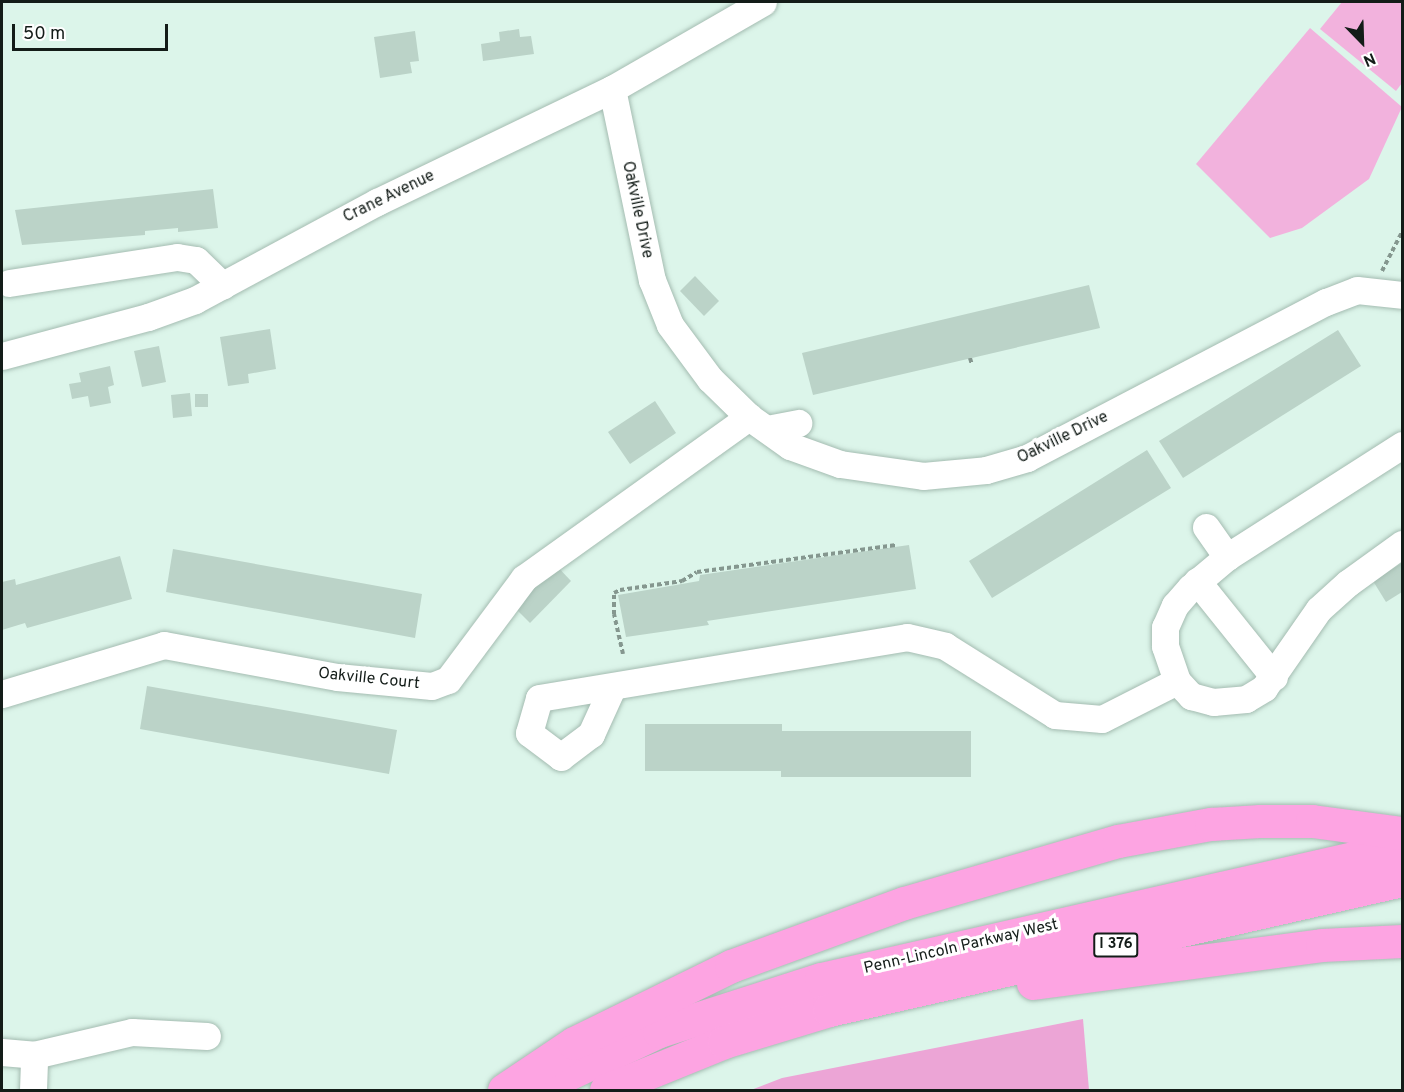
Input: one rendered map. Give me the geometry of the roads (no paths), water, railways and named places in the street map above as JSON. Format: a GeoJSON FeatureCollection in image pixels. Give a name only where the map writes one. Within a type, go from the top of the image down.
{"type":"FeatureCollection","features":[{"type":"Feature","properties":{"kind":"highway"},"geometry":{"type":"LineString","coordinates":[[504,1090],[574,1043],[676,990],[792,942],[904,903],[1165,831],[1260,821],[1369,827],[1402,833]]}},
{"type":"Feature","properties":{"kind":"highway","name":"Penn-Lincoln Parkway West"},"geometry":{"type":"LineString","coordinates":[[533,1090],[659,1031],[821,979],[1402,847]]}},
{"type":"Feature","properties":{"kind":"highway","name":"Penn-Lincoln Parkway West"},"geometry":{"type":"LineString","coordinates":[[606,1090],[692,1053],[829,1010],[1402,880]]}},
{"type":"Feature","properties":{"kind":"highway"},"geometry":{"type":"LineString","coordinates":[[829,1010],[1322,945],[1402,941]]}},
{"type":"Feature","properties":{"kind":"street","name":"Crane Avenue"},"geometry":{"type":"LineString","coordinates":[[2,356],[148,317],[223,286],[377,202],[612,89],[763,2]]}},
{"type":"Feature","properties":{"kind":"street","name":"Oakville Drive"},"geometry":{"type":"LineString","coordinates":[[612,89],[652,280],[670,325],[710,380],[758,423],[790,446],[840,464],[923,476],[986,470],[1037,453],[1326,302],[1357,290],[1402,295]]}},
{"type":"Feature","properties":{"kind":"street"},"geometry":{"type":"LineString","coordinates":[[9,283],[177,257],[196,260],[223,286]]}},
{"type":"Feature","properties":{"kind":"street"},"geometry":{"type":"LineString","coordinates":[[758,423],[798,423]]}},
{"type":"Feature","properties":{"kind":"street","name":"Oakville Court"},"geometry":{"type":"LineString","coordinates":[[2,694],[164,645],[234,661],[337,677],[432,686],[448,680],[524,578],[758,423]]}},
{"type":"Feature","properties":{"kind":"street"},"geometry":{"type":"LineString","coordinates":[[1402,445],[1227,557],[1197,581],[1175,604],[1165,627],[1165,646],[1177,681],[1191,696],[1229,703],[1246,699],[1274,677],[1319,609],[1348,583],[1402,544]]}},
{"type":"Feature","properties":{"kind":"street"},"geometry":{"type":"LineString","coordinates":[[1206,527],[1227,557]]}},
{"type":"Feature","properties":{"kind":"street"},"geometry":{"type":"LineString","coordinates":[[1197,581],[1274,677]]}},
{"type":"Feature","properties":{"kind":"street"},"geometry":{"type":"LineString","coordinates":[[612,688],[907,637],[945,646],[993,666],[1055,715],[1102,719],[1177,681]]}},
{"type":"Feature","properties":{"kind":"street"},"geometry":{"type":"LineString","coordinates":[[2,1052],[34,1055],[132,1032],[207,1036]]}},
{"type":"Feature","properties":{"kind":"street"},"geometry":{"type":"LineString","coordinates":[[33,1090],[34,1055]]}}]}
